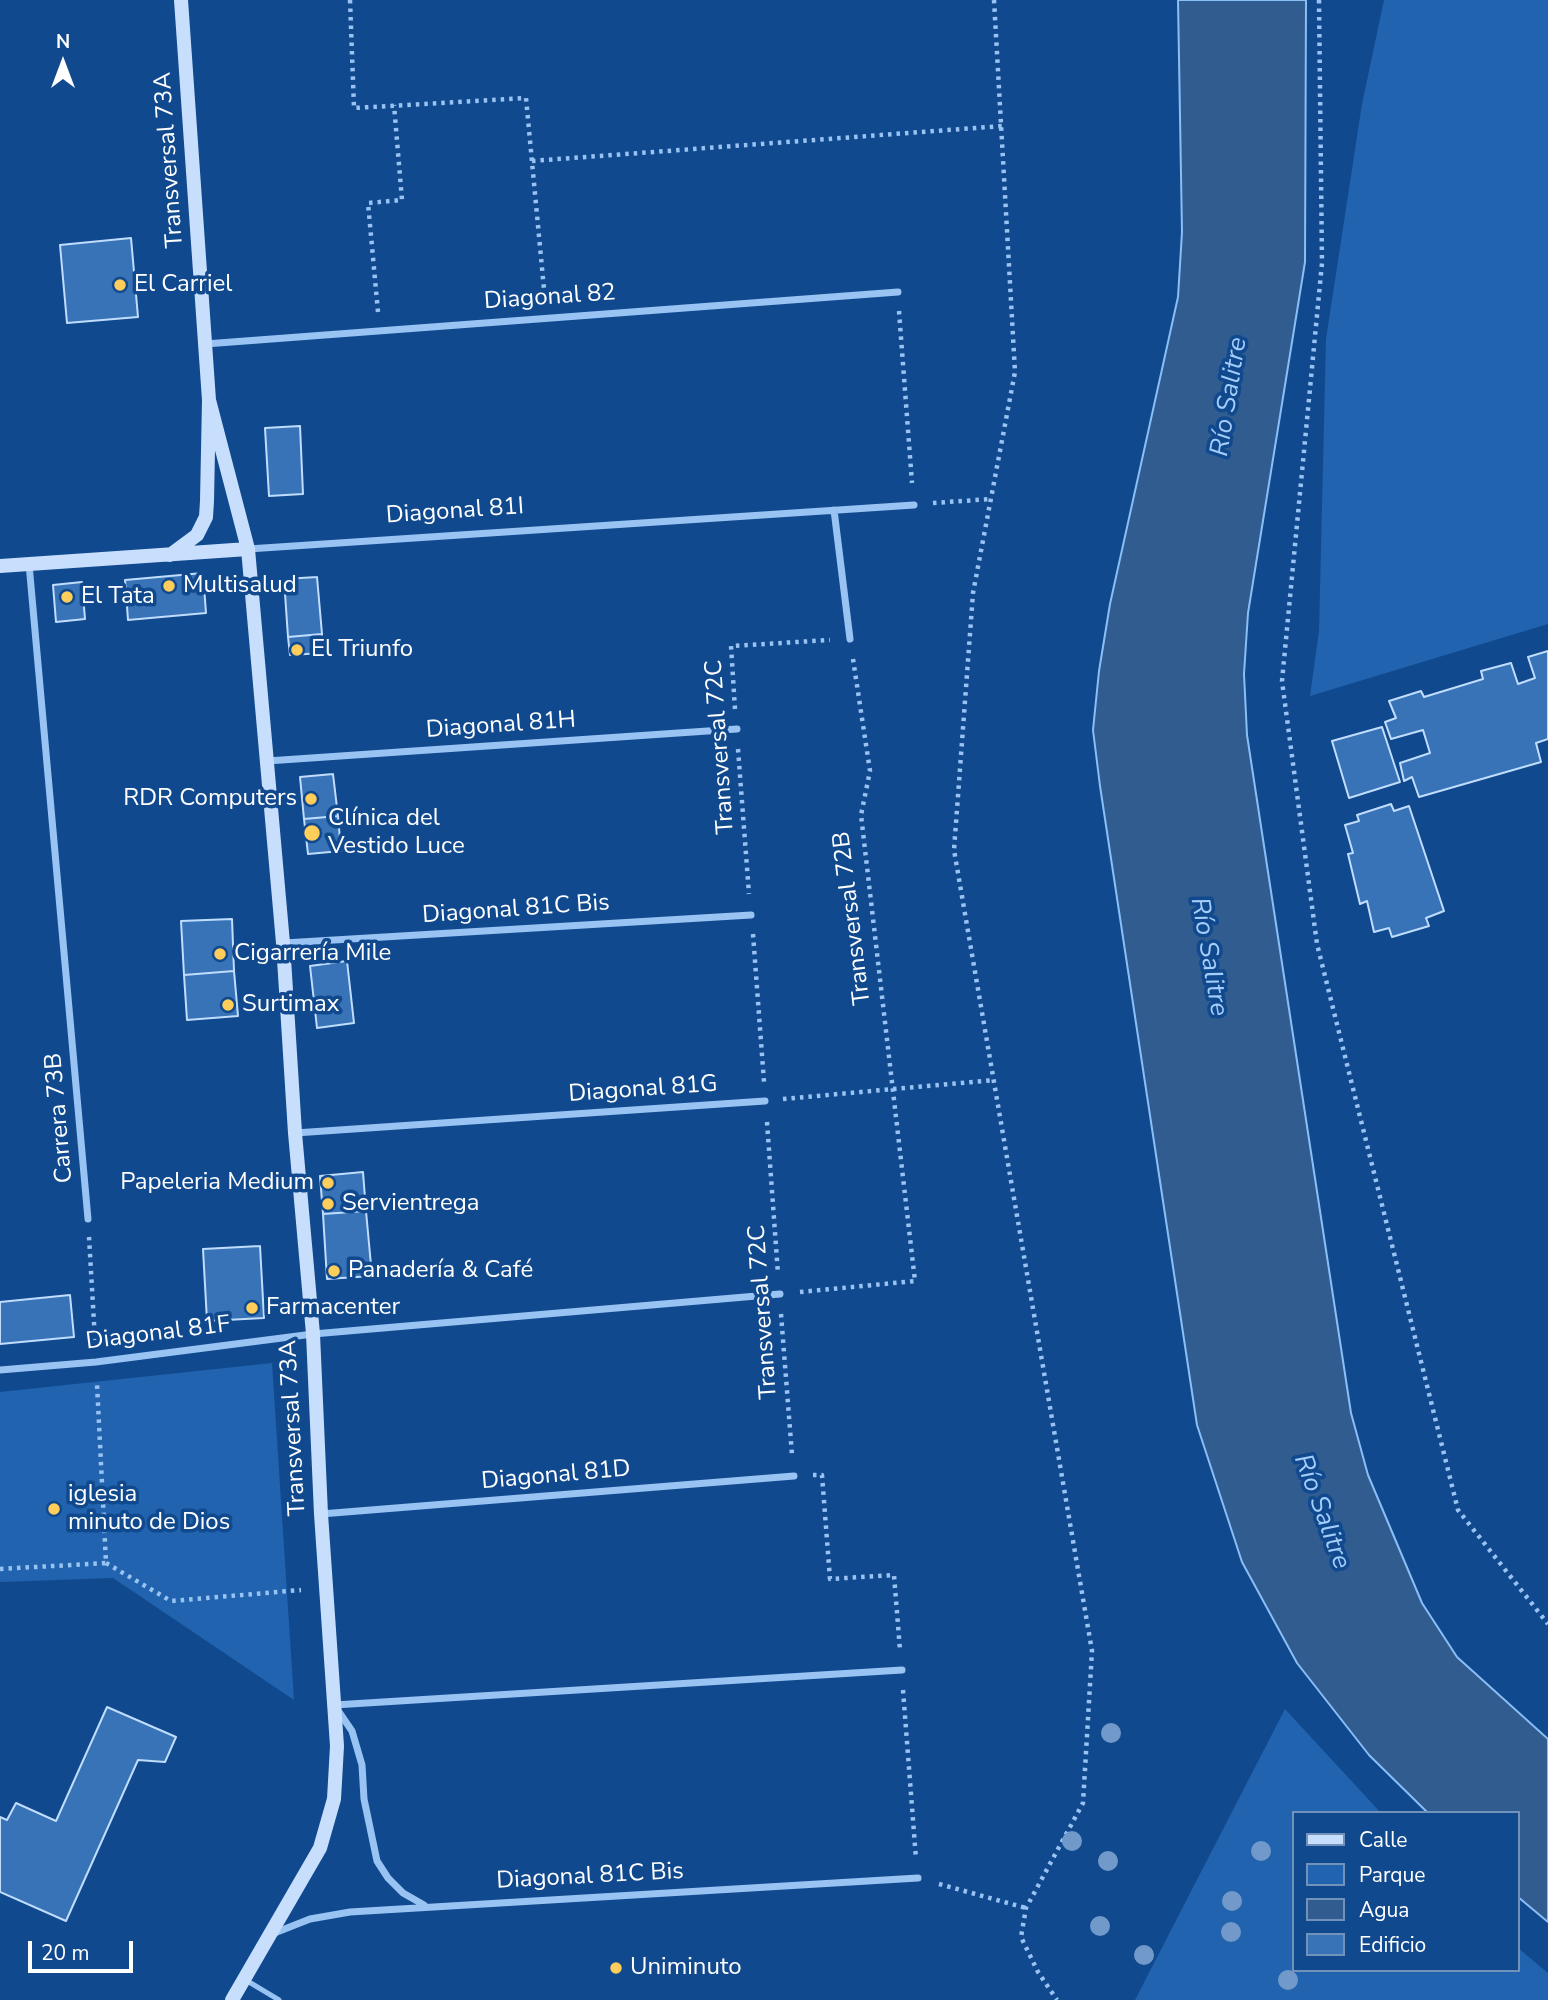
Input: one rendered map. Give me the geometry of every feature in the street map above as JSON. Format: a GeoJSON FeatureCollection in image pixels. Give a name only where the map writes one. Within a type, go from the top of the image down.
{"type":"FeatureCollection","features":[{"type":"Feature","properties":{"kind":"street","name":"Transversal 73A"},"geometry":{"type":"LineString","coordinates":[[170,555],[197,535],[206,517],[209,400],[181,0]]}},
{"type":"Feature","properties":{"kind":"street","name":"Diagonal 82"},"geometry":{"type":"LineString","coordinates":[[205,344],[898,292]]}},
{"type":"Feature","properties":{"kind":"street","name":"Transversal 73A"},"geometry":{"type":"LineString","coordinates":[[209,400],[248,549],[283,943],[295,1133],[313,1334],[321,1514],[337,1746],[334,1799],[320,1848],[232,2000]]}},
{"type":"Feature","properties":{"kind":"street","name":"Diagonal 81I"},"geometry":{"type":"LineString","coordinates":[[0,566],[914,505]]}},
{"type":"Feature","properties":{"kind":"street"},"geometry":{"type":"LineString","coordinates":[[834,510],[850,639]]}},
{"type":"Feature","properties":{"kind":"street","name":"Carrera 73B"},"geometry":{"type":"LineString","coordinates":[[29,564],[88,1219]]}},
{"type":"Feature","properties":{"kind":"street","name":"Diagonal 81H"},"geometry":{"type":"LineString","coordinates":[[267,761],[737,729]]}},
{"type":"Feature","properties":{"kind":"street","name":"Diagonal 81C Bis"},"geometry":{"type":"LineString","coordinates":[[283,943],[751,915]]}},
{"type":"Feature","properties":{"kind":"street","name":"Diagonal 81G"},"geometry":{"type":"LineString","coordinates":[[295,1133],[765,1101]]}},
{"type":"Feature","properties":{"kind":"street","name":"Diagonal 81F"},"geometry":{"type":"LineString","coordinates":[[0,1370],[96,1362],[313,1334],[780,1294]]}},
{"type":"Feature","properties":{"kind":"street","name":"Diagonal 81D"},"geometry":{"type":"LineString","coordinates":[[321,1514],[794,1476]]}},
{"type":"Feature","properties":{"kind":"street"},"geometry":{"type":"LineString","coordinates":[[334,1705],[902,1670]]}},
{"type":"Feature","properties":{"kind":"street","name":"Transversal 73A"},"geometry":{"type":"LineString","coordinates":[[334,1705],[352,1731],[362,1765],[364,1799],[377,1861],[403,1894],[426,1906]]}},
{"type":"Feature","properties":{"kind":"street","name":"Diagonal 81C Bis"},"geometry":{"type":"LineString","coordinates":[[268,1936],[328,1914],[918,1878]]}},
{"type":"Feature","properties":{"kind":"lane"},"geometry":{"type":"LineString","coordinates":[[244,1979],[279,2000]]}},
{"type":"Feature","properties":{"kind":"path"},"geometry":{"type":"LineString","coordinates":[[350,0],[354,108],[526,98],[547,318]]}},
{"type":"Feature","properties":{"kind":"path"},"geometry":{"type":"LineString","coordinates":[[994,0],[1015,372],[973,593],[954,850],[1092,1651],[1083,1803],[1026,1908],[1021,1937],[1038,1972],[1057,2000]]}},
{"type":"Feature","properties":{"kind":"path"},"geometry":{"type":"LineString","coordinates":[[1319,0],[1322,263],[1282,681],[1317,944],[1458,1510],[1548,1624]]}},
{"type":"Feature","properties":{"kind":"path"},"geometry":{"type":"LineString","coordinates":[[379,331],[368,203],[402,200],[394,106]]}},
{"type":"Feature","properties":{"kind":"path"},"geometry":{"type":"LineString","coordinates":[[532,161],[1002,126]]}},
{"type":"Feature","properties":{"kind":"path"},"geometry":{"type":"LineString","coordinates":[[898,292],[914,505],[991,499]]}},
{"type":"Feature","properties":{"kind":"path","name":"Transversal 72C"},"geometry":{"type":"LineString","coordinates":[[794,1476],[730,646],[850,639]]}},
{"type":"Feature","properties":{"kind":"path","name":"Transversal 72B"},"geometry":{"type":"LineString","coordinates":[[780,1294],[915,1282],[861,815],[870,771],[850,639]]}},
{"type":"Feature","properties":{"kind":"path"},"geometry":{"type":"LineString","coordinates":[[765,1101],[993,1080]]}},
{"type":"Feature","properties":{"kind":"path"},"geometry":{"type":"LineString","coordinates":[[88,1219],[106,1563]]}},
{"type":"Feature","properties":{"kind":"path"},"geometry":{"type":"LineString","coordinates":[[794,1476],[822,1475],[830,1579],[894,1575],[918,1878],[1026,1908]]}},
{"type":"Feature","properties":{"kind":"path"},"geometry":{"type":"LineString","coordinates":[[0,1569],[106,1563],[171,1601],[326,1587]]}},
{"type":"Feature","properties":{"kind":"green space"},"geometry":{"type":"Polygon","coordinates":[[[1384,0],[1548,0],[1548,624],[1310,696],[1319,631],[1326,339],[1362,104],[1384,0]]]}},
{"type":"Feature","properties":{"kind":"green space"},"geometry":{"type":"Polygon","coordinates":[[[272,1363],[294,1700],[113,1578],[0,1582],[0,1392],[272,1363]]]}},
{"type":"Feature","properties":{"kind":"green space"},"geometry":{"type":"Polygon","coordinates":[[[1285,1709],[1379,1811],[1292,1811],[1292,1972],[1520,1972],[1520,1950],[1548,1973],[1548,2000],[1135,2000],[1285,1709]]]}},
{"type":"Feature","properties":{"kind":"water","name":"Río Salitre"},"geometry":{"type":"Polygon","coordinates":[[[1178,0],[1306,0],[1305,262],[1248,613],[1244,674],[1247,735],[1351,1413],[1368,1475],[1422,1603],[1457,1657],[1548,1739],[1548,1922],[1520,1899],[1520,1811],[1426,1811],[1369,1755],[1297,1663],[1242,1562],[1197,1425],[1093,730],[1110,604],[1178,297],[1182,232],[1178,0]]]}},
{"type":"Feature","properties":{"kind":"building"},"geometry":{"type":"Polygon","coordinates":[[[131,238],[138,317],[67,323],[60,245],[131,238]]]}},
{"type":"Feature","properties":{"kind":"building"},"geometry":{"type":"Polygon","coordinates":[[[300,426],[303,494],[269,496],[265,428],[300,426]]]}},
{"type":"Feature","properties":{"kind":"building"},"geometry":{"type":"Polygon","coordinates":[[[203,573],[206,613],[128,620],[125,580],[203,573]]]}},
{"type":"Feature","properties":{"kind":"building"},"geometry":{"type":"Polygon","coordinates":[[[317,577],[322,634],[288,637],[284,579],[317,577]]]}},
{"type":"Feature","properties":{"kind":"building"},"geometry":{"type":"Polygon","coordinates":[[[82,582],[85,619],[56,622],[53,585],[82,582]]]}},
{"type":"Feature","properties":{"kind":"building"},"geometry":{"type":"Polygon","coordinates":[[[322,634],[323,653],[290,655],[288,637],[322,634]]]}},
{"type":"Feature","properties":{"kind":"building"},"geometry":{"type":"Polygon","coordinates":[[[1548,651],[1548,739],[1536,743],[1541,762],[1419,797],[1412,777],[1404,781],[1400,763],[1430,753],[1423,730],[1391,739],[1385,722],[1396,718],[1389,701],[1421,691],[1424,697],[1483,679],[1481,671],[1511,663],[1518,684],[1535,678],[1528,657],[1548,651]]]}},
{"type":"Feature","properties":{"kind":"building"},"geometry":{"type":"Polygon","coordinates":[[[1382,727],[1400,782],[1349,798],[1332,741],[1382,727]]]}},
{"type":"Feature","properties":{"kind":"building"},"geometry":{"type":"Polygon","coordinates":[[[333,774],[338,816],[304,819],[300,777],[333,774]]]}},
{"type":"Feature","properties":{"kind":"building"},"geometry":{"type":"Polygon","coordinates":[[[1391,804],[1394,811],[1409,806],[1444,911],[1426,918],[1429,926],[1392,937],[1389,928],[1374,932],[1367,901],[1360,904],[1348,854],[1353,853],[1345,825],[1359,821],[1357,815],[1391,804]]]}},
{"type":"Feature","properties":{"kind":"building"},"geometry":{"type":"Polygon","coordinates":[[[338,816],[341,851],[308,854],[304,819],[338,816]]]}},
{"type":"Feature","properties":{"kind":"building"},"geometry":{"type":"Polygon","coordinates":[[[232,919],[234,971],[184,975],[181,921],[232,919]]]}},
{"type":"Feature","properties":{"kind":"building"},"geometry":{"type":"Polygon","coordinates":[[[347,961],[354,1023],[317,1028],[310,966],[347,961]]]}},
{"type":"Feature","properties":{"kind":"building"},"geometry":{"type":"Polygon","coordinates":[[[234,971],[238,1016],[187,1020],[184,975],[234,971]]]}},
{"type":"Feature","properties":{"kind":"building"},"geometry":{"type":"Polygon","coordinates":[[[363,1172],[366,1211],[323,1214],[320,1176],[363,1172]]]}},
{"type":"Feature","properties":{"kind":"building"},"geometry":{"type":"Polygon","coordinates":[[[366,1211],[372,1276],[327,1279],[323,1214],[366,1211]]]}},
{"type":"Feature","properties":{"kind":"building"},"geometry":{"type":"Polygon","coordinates":[[[260,1246],[264,1318],[207,1321],[203,1249],[260,1246]]]}},
{"type":"Feature","properties":{"kind":"building"},"geometry":{"type":"Polygon","coordinates":[[[70,1295],[74,1337],[0,1344],[0,1302],[70,1295]]]}},
{"type":"Feature","properties":{"kind":"building"},"geometry":{"type":"Polygon","coordinates":[[[107,1707],[176,1737],[165,1762],[138,1760],[66,1921],[0,1892],[0,1817],[7,1820],[16,1803],[56,1821],[107,1707]]]}},
{"type":"Feature","properties":{"kind":"place","name":"El Carriel"},"geometry":{"type":"Point","coordinates":[120,285]}},
{"type":"Feature","properties":{"kind":"place","name":"Multisalud"},"geometry":{"type":"Point","coordinates":[169,586]}},
{"type":"Feature","properties":{"kind":"place","name":"El Tata"},"geometry":{"type":"Point","coordinates":[67,597]}},
{"type":"Feature","properties":{"kind":"place","name":"El Triunfo"},"geometry":{"type":"Point","coordinates":[297,650]}},
{"type":"Feature","properties":{"kind":"place","name":"RDR Computers"},"geometry":{"type":"Point","coordinates":[311,799]}},
{"type":"Feature","properties":{"kind":"place","name":"Clínica del Vestido Luce"},"geometry":{"type":"Point","coordinates":[312,833]}},
{"type":"Feature","properties":{"kind":"place","name":"Cigarrería Mile"},"geometry":{"type":"Point","coordinates":[220,954]}},
{"type":"Feature","properties":{"kind":"place","name":"Surtimax"},"geometry":{"type":"Point","coordinates":[228,1005]}},
{"type":"Feature","properties":{"kind":"place","name":"Papeleria Medium"},"geometry":{"type":"Point","coordinates":[328,1183]}},
{"type":"Feature","properties":{"kind":"place","name":"Servientrega"},"geometry":{"type":"Point","coordinates":[328,1204]}},
{"type":"Feature","properties":{"kind":"place","name":"Panadería & Café"},"geometry":{"type":"Point","coordinates":[334,1271]}},
{"type":"Feature","properties":{"kind":"place","name":"Farmacenter"},"geometry":{"type":"Point","coordinates":[252,1308]}},
{"type":"Feature","properties":{"kind":"place","name":"iglesia minuto de Dios"},"geometry":{"type":"Point","coordinates":[54,1509]}},
{"type":"Feature","properties":{"kind":"place","name":"Uniminuto"},"geometry":{"type":"Point","coordinates":[616,1968]}}]}
